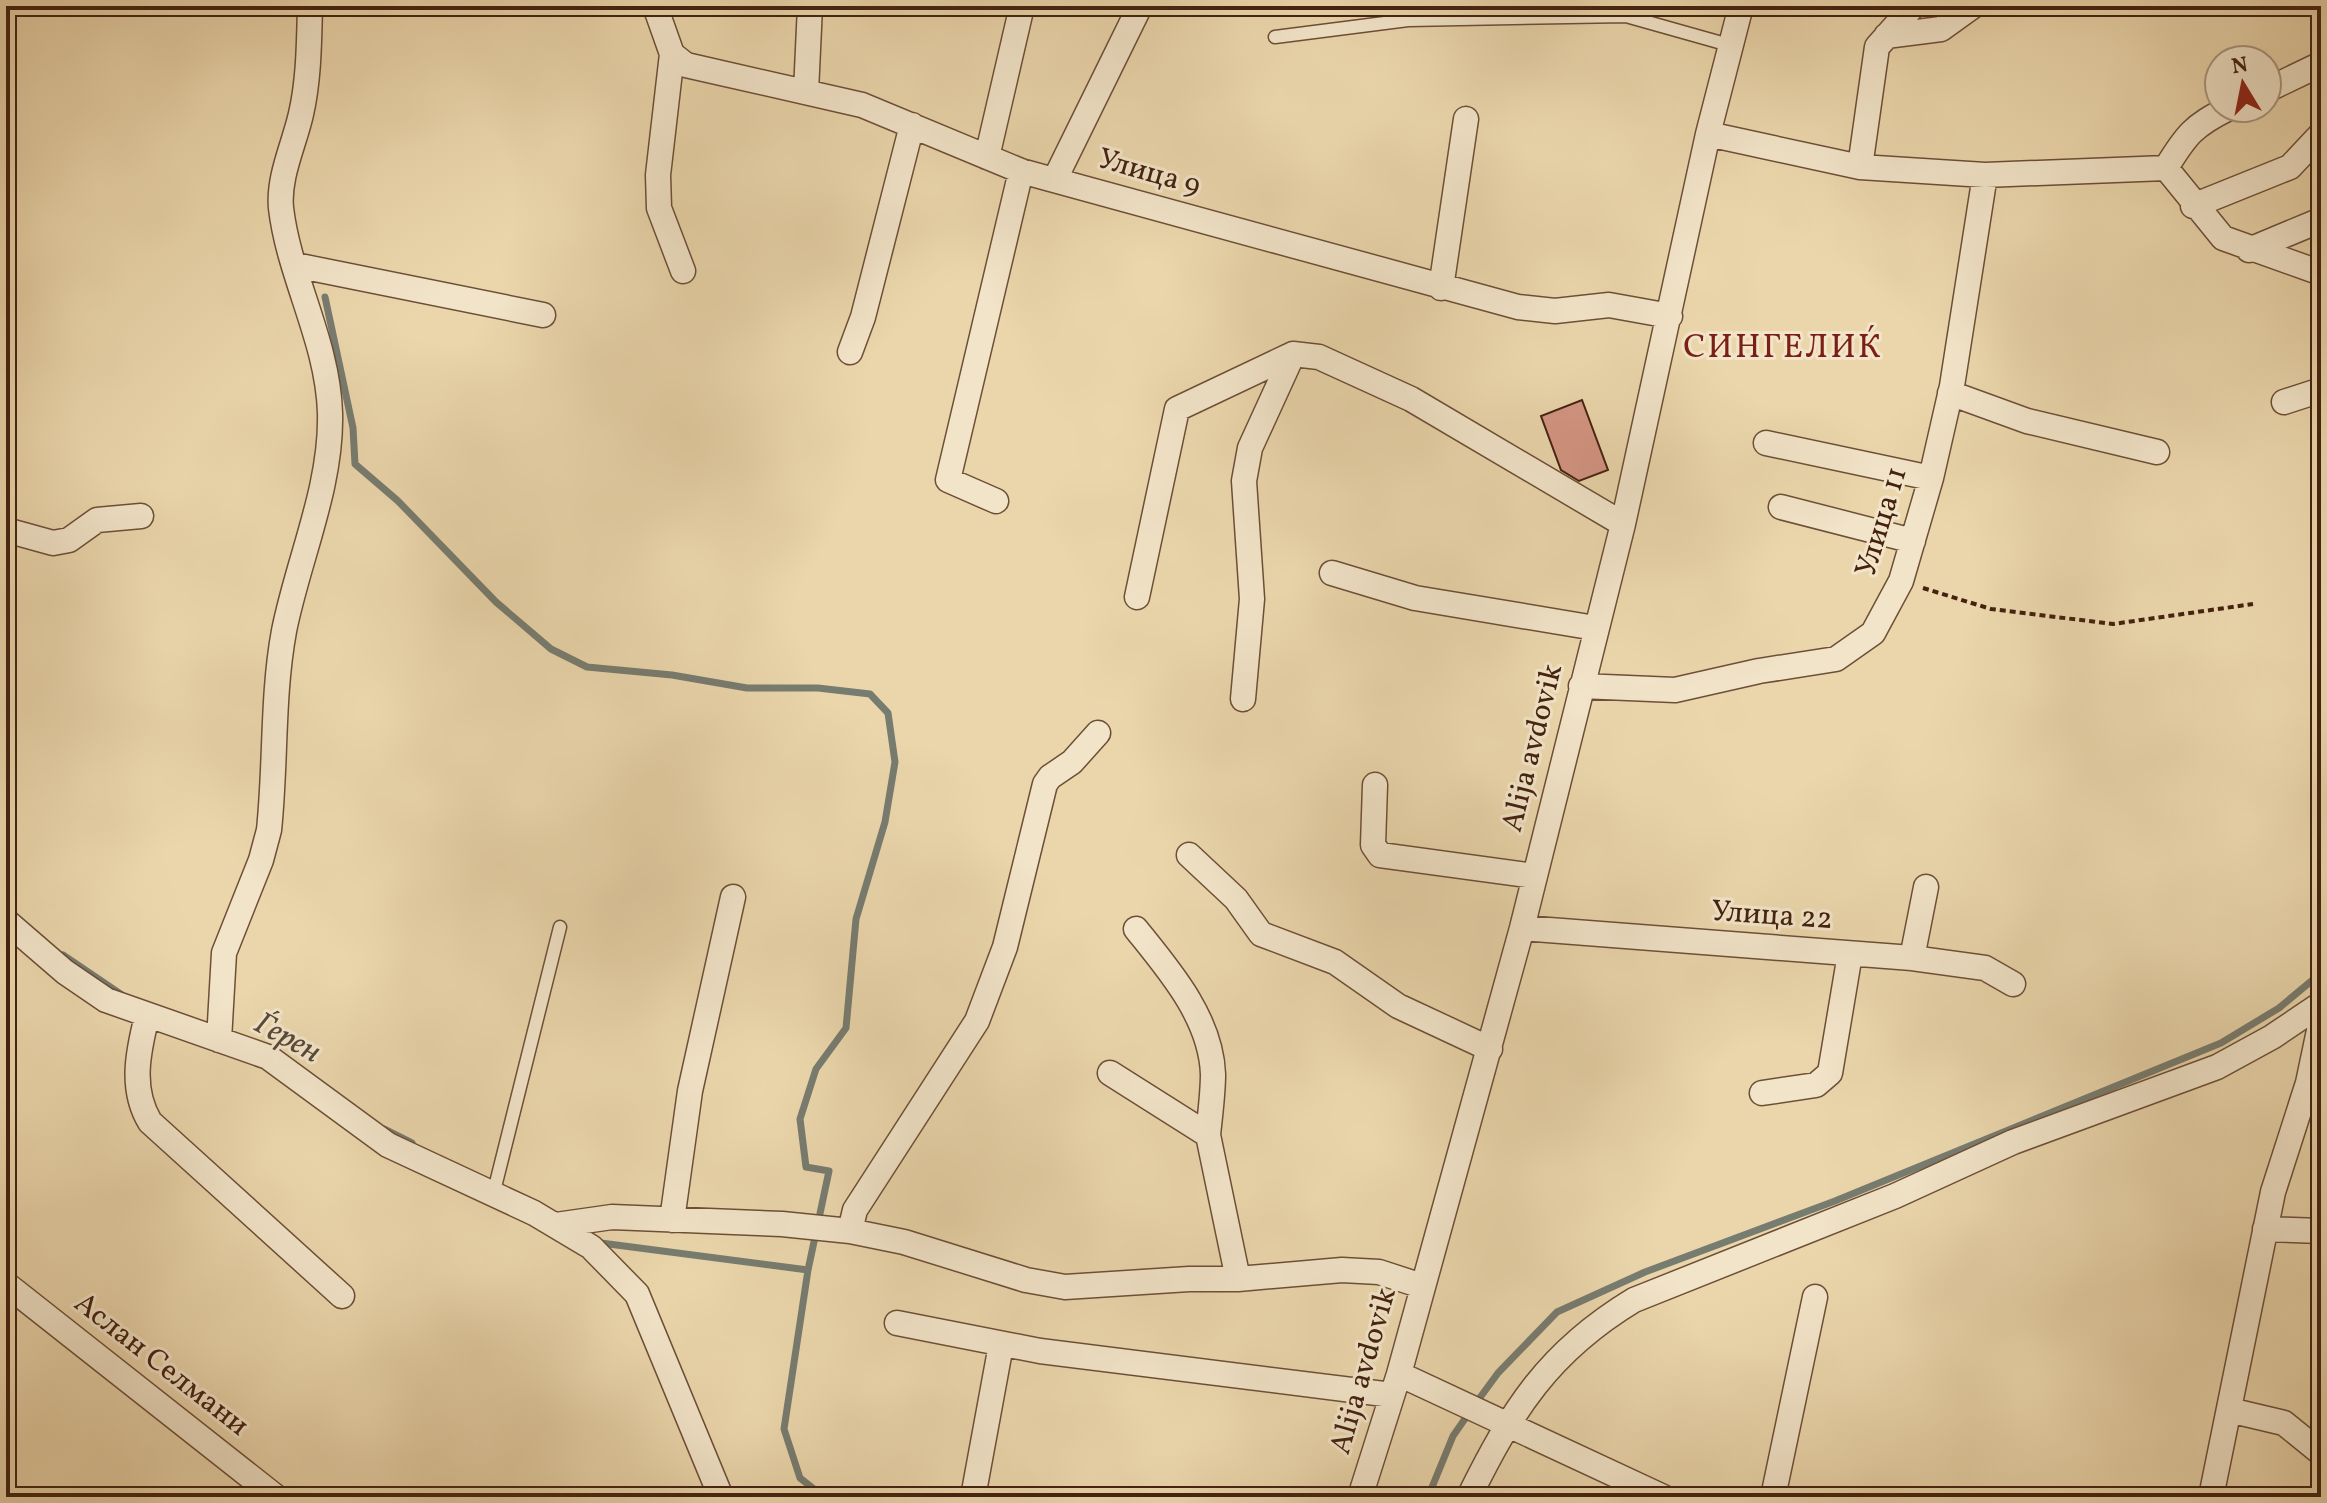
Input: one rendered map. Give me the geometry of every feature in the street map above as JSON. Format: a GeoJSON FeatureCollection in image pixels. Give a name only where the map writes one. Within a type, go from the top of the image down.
{"type":"FeatureCollection","features":[{"type":"Feature","properties":{"kind":"street"},"geometry":{"type":"LineString","coordinates":[[219,1040],[224,953],[269,830],[283,636],[325,463],[330,413],[315,324],[295,265],[281,209],[281,186],[301,112],[308,71],[310,6]]}},
{"type":"Feature","properties":{"kind":"street"},"geometry":{"type":"LineString","coordinates":[[655,6],[672,54],[659,197],[683,271]]}},
{"type":"Feature","properties":{"kind":"street"},"geometry":{"type":"LineString","coordinates":[[806,92],[810,6]]}},
{"type":"Feature","properties":{"kind":"street"},"geometry":{"type":"LineString","coordinates":[[987,157],[1022,6]]}},
{"type":"Feature","properties":{"kind":"street"},"geometry":{"type":"LineString","coordinates":[[1055,179],[1140,6]]}},
{"type":"Feature","properties":{"kind":"street","name":"Alija avdovik"},"geometry":{"type":"LineString","coordinates":[[1360,1497],[1396,1385],[1522,928],[1623,524],[1708,134],[1741,6]]}},
{"type":"Feature","properties":{"kind":"street"},"geometry":{"type":"LineString","coordinates":[[1860,167],[1877,47],[1913,6]]}},
{"type":"Feature","properties":{"kind":"street"},"geometry":{"type":"LineString","coordinates":[[1886,36],[1941,29],[1973,6]]}},
{"type":"Feature","properties":{"kind":"street","name":"Улица 9"},"geometry":{"type":"LineString","coordinates":[[672,54],[686,65],[862,105],[1021,171],[1441,288],[1518,307],[1555,311],[1609,305],[1670,316]]}},
{"type":"Feature","properties":{"kind":"street"},"geometry":{"type":"LineString","coordinates":[[2283,82],[2321,64]]}},
{"type":"Feature","properties":{"kind":"street"},"geometry":{"type":"LineString","coordinates":[[1441,288],[1466,119]]}},
{"type":"Feature","properties":{"kind":"street"},"geometry":{"type":"LineString","coordinates":[[2166,168],[2186,135],[2203,121]]}},
{"type":"Feature","properties":{"kind":"street"},"geometry":{"type":"LineString","coordinates":[[850,352],[863,317],[912,125]]}},
{"type":"Feature","properties":{"kind":"street"},"geometry":{"type":"LineString","coordinates":[[1708,134],[1860,167],[1985,175],[2166,168]]}},
{"type":"Feature","properties":{"kind":"street"},"geometry":{"type":"LineString","coordinates":[[2193,206],[2290,167],[2305,155],[2321,134]]}},
{"type":"Feature","properties":{"kind":"street"},"geometry":{"type":"LineString","coordinates":[[2166,168],[2193,206],[2223,238],[2249,250],[2321,273]]}},
{"type":"Feature","properties":{"kind":"street"},"geometry":{"type":"LineString","coordinates":[[996,501],[948,480],[1021,171]]}},
{"type":"Feature","properties":{"kind":"street","name":"Улица 11"},"geometry":{"type":"LineString","coordinates":[[1581,686],[1675,690],[1759,671],[1836,659],[1873,633],[1901,581],[1931,478],[1950,393],[1985,175]]}},
{"type":"Feature","properties":{"kind":"street"},"geometry":{"type":"LineString","coordinates":[[2249,250],[2321,220]]}},
{"type":"Feature","properties":{"kind":"street"},"geometry":{"type":"LineString","coordinates":[[295,265],[543,315]]}},
{"type":"Feature","properties":{"kind":"street"},"geometry":{"type":"LineString","coordinates":[[1243,699],[1252,599],[1244,481],[1250,448],[1293,354]]}},
{"type":"Feature","properties":{"kind":"street"},"geometry":{"type":"LineString","coordinates":[[1137,597],[1177,409],[1293,354],[1319,357],[1411,399],[1623,524]]}},
{"type":"Feature","properties":{"kind":"street"},"geometry":{"type":"LineString","coordinates":[[2284,402],[2321,390]]}},
{"type":"Feature","properties":{"kind":"street"},"geometry":{"type":"LineString","coordinates":[[1950,393],[2027,421],[2157,452]]}},
{"type":"Feature","properties":{"kind":"street"},"geometry":{"type":"LineString","coordinates":[[1766,443],[1931,478]]}},
{"type":"Feature","properties":{"kind":"street"},"geometry":{"type":"LineString","coordinates":[[1781,507],[1913,541]]}},
{"type":"Feature","properties":{"kind":"street"},"geometry":{"type":"LineString","coordinates":[[6,530],[53,543],[69,540],[97,520],[141,516]]}},
{"type":"Feature","properties":{"kind":"street"},"geometry":{"type":"LineString","coordinates":[[1332,573],[1415,598],[1595,628]]}},
{"type":"Feature","properties":{"kind":"street"},"geometry":{"type":"LineString","coordinates":[[840,1230],[977,1021],[1005,947],[1045,784],[1072,762],[1098,733]]}},
{"type":"Feature","properties":{"kind":"street"},"geometry":{"type":"LineString","coordinates":[[1375,785],[1373,845],[1380,855],[1535,876]]}},
{"type":"Feature","properties":{"kind":"street"},"geometry":{"type":"LineString","coordinates":[[1189,855],[1236,899],[1261,934],[1335,962],[1398,1006],[1490,1049]]}},
{"type":"Feature","properties":{"kind":"street"},"geometry":{"type":"LineString","coordinates":[[1912,958],[1926,887]]}},
{"type":"Feature","properties":{"kind":"street"},"geometry":{"type":"LineString","coordinates":[[672,1220],[685,1120],[733,897]]}},
{"type":"Feature","properties":{"kind":"street"},"geometry":{"type":"LineString","coordinates":[[6,921],[65,972],[106,1000],[268,1057],[388,1145],[556,1225],[591,1247],[637,1294],[721,1497]]}},
{"type":"Feature","properties":{"kind":"street","name":"Улица 22"},"geometry":{"type":"LineString","coordinates":[[1522,928],[1912,958],[1985,968],[2013,984]]}},
{"type":"Feature","properties":{"kind":"street"},"geometry":{"type":"LineString","coordinates":[[1136,929],[1183,989],[1206,1040],[1213,1072],[1208,1135],[1238,1279]]}},
{"type":"Feature","properties":{"kind":"street"},"geometry":{"type":"LineString","coordinates":[[1762,1093],[1816,1085],[1830,1073],[1850,954]]}},
{"type":"Feature","properties":{"kind":"street"},"geometry":{"type":"LineString","coordinates":[[1469,1497],[1495,1421],[1598,1322],[1634,1300],[1895,1196],[2013,1142],[2217,1067],[2272,1037],[2321,1004]]}},
{"type":"Feature","properties":{"kind":"street"},"geometry":{"type":"LineString","coordinates":[[147,1016],[138,1049],[137,1077],[141,1107],[150,1122],[342,1296]]}},
{"type":"Feature","properties":{"kind":"street"},"geometry":{"type":"LineString","coordinates":[[2211,1497],[2273,1192],[2308,1083],[2321,1021]]}},
{"type":"Feature","properties":{"kind":"street"},"geometry":{"type":"LineString","coordinates":[[1110,1073],[1208,1135]]}},
{"type":"Feature","properties":{"kind":"street"},"geometry":{"type":"LineString","coordinates":[[556,1225],[612,1217],[782,1224],[840,1230],[904,1242],[1026,1280],[1065,1287],[1361,1270],[1422,1286]]}},
{"type":"Feature","properties":{"kind":"street"},"geometry":{"type":"LineString","coordinates":[[2265,1229],[2321,1231]]}},
{"type":"Feature","properties":{"kind":"street","name":"Аслан Селмани"},"geometry":{"type":"LineString","coordinates":[[6,1284],[276,1497]]}},
{"type":"Feature","properties":{"kind":"street"},"geometry":{"type":"LineString","coordinates":[[1773,1497],[1815,1297]]}},
{"type":"Feature","properties":{"kind":"street"},"geometry":{"type":"LineString","coordinates":[[897,1323],[1001,1345],[1396,1385],[1445,1398],[1663,1497]]}},
{"type":"Feature","properties":{"kind":"street"},"geometry":{"type":"LineString","coordinates":[[973,1497],[1001,1345]]}},
{"type":"Feature","properties":{"kind":"street"},"geometry":{"type":"LineString","coordinates":[[2229,1410],[2284,1423],[2321,1453]]}},
{"type":"Feature","properties":{"kind":"lane"},"geometry":{"type":"LineString","coordinates":[[1275,37],[1408,20],[1626,16],[1729,45]]}},
{"type":"Feature","properties":{"kind":"lane"},"geometry":{"type":"LineString","coordinates":[[493,1195],[560,927]]}},
{"type":"Feature","properties":{"kind":"path"},"geometry":{"type":"LineString","coordinates":[[1901,581],[1991,609],[2113,624],[2253,604]]}},
{"type":"Feature","properties":{"kind":"building"},"geometry":{"type":"Polygon","coordinates":[[[1582,400],[1608,470],[1579,481],[1561,470],[1541,416],[1582,400]]]}},
{"type":"Feature","properties":{"kind":"waterway"},"geometry":{"type":"LineString","coordinates":[[325,297],[353,428],[355,464],[398,501],[496,602],[551,649],[587,667],[672,675],[747,688],[818,688],[870,694],[888,713],[895,762],[885,822],[856,919],[846,1028],[816,1069],[800,1119],[806,1167],[829,1171],[808,1270],[784,1429],[800,1478],[824,1497]]}},
{"type":"Feature","properties":{"kind":"waterway","name":"Ѓерен"},"geometry":{"type":"LineString","coordinates":[[63,955],[122,995]]}},
{"type":"Feature","properties":{"kind":"waterway"},"geometry":{"type":"LineString","coordinates":[[1476,1403],[1498,1373],[1557,1312],[1645,1272],[1835,1201],[2221,1043],[2279,1008],[2321,973]]}},
{"type":"Feature","properties":{"kind":"waterway","name":"Ѓерен"},"geometry":{"type":"LineString","coordinates":[[384,1129],[412,1143]]}},
{"type":"Feature","properties":{"kind":"waterway"},"geometry":{"type":"LineString","coordinates":[[601,1243],[808,1270]]}},
{"type":"Feature","properties":{"kind":"waterway"},"geometry":{"type":"LineString","coordinates":[[1428,1497],[1453,1436],[1469,1413]]}},
{"type":"Feature","properties":{"kind":"district","name":"СИНГЕЛИЌ"},"geometry":{"type":"Point","coordinates":[1783,348]}}]}
